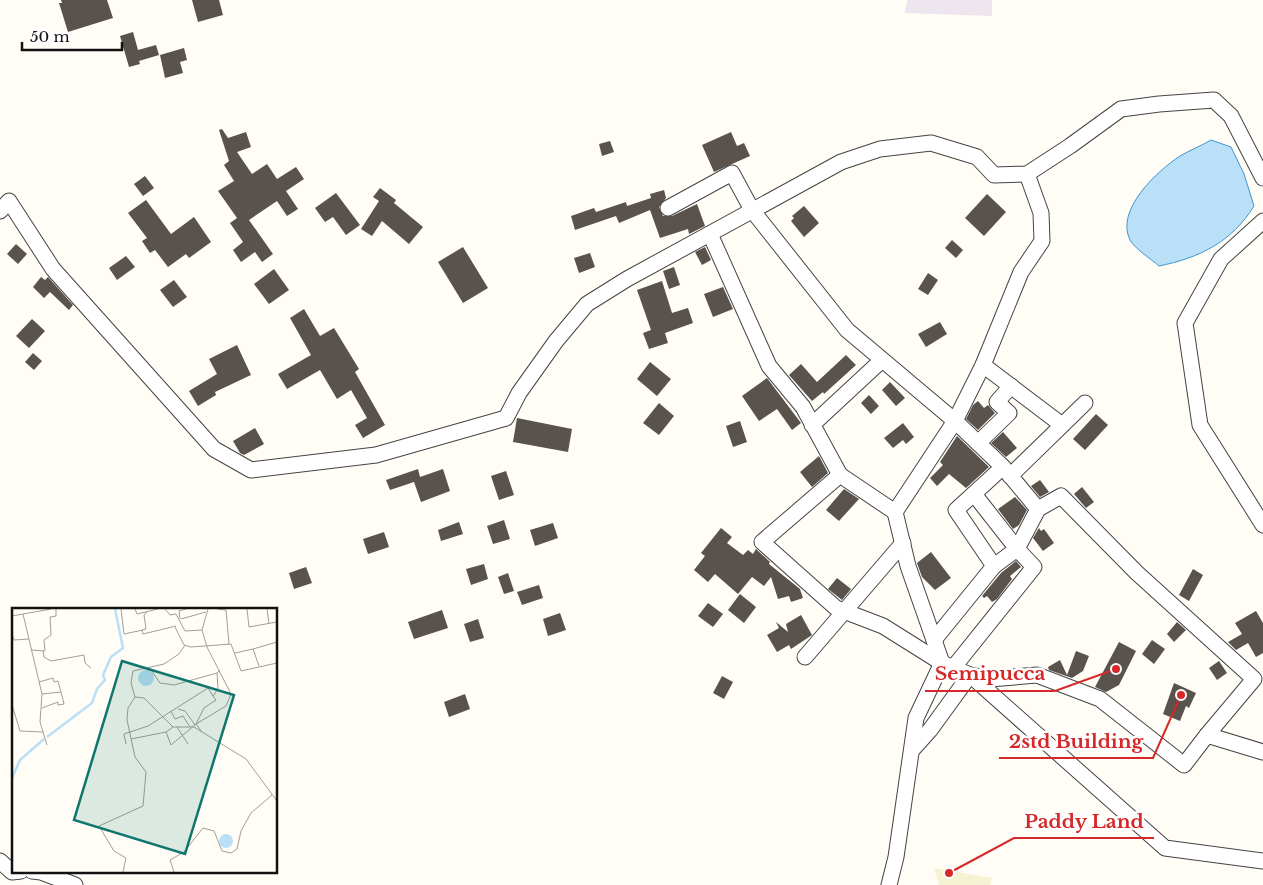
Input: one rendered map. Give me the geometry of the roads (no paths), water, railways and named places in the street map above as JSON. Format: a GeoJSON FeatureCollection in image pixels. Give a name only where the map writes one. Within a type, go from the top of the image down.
{"type":"FeatureCollection","features":[{"type":"Feature","properties":{"kind":"street"},"geometry":{"type":"LineString","coordinates":[[0,211],[9,201],[53,269],[214,449],[252,470],[376,455],[506,418],[519,393],[556,342],[587,304],[752,210],[841,162],[880,149],[931,143],[977,158],[994,175],[1027,174],[1070,146],[1120,109],[1214,100],[1231,116],[1263,178]]}},
{"type":"Feature","properties":{"kind":"street"},"geometry":{"type":"LineString","coordinates":[[668,208],[732,172],[752,210],[848,330],[956,421],[1007,471],[1038,509]]}},
{"type":"Feature","properties":{"kind":"street"},"geometry":{"type":"LineString","coordinates":[[895,512],[956,421],[983,365],[1021,272],[1042,241],[1041,212],[1027,174]]}},
{"type":"Feature","properties":{"kind":"street"},"geometry":{"type":"LineString","coordinates":[[1263,221],[1221,258],[1185,324],[1200,425],[1263,525]]}},
{"type":"Feature","properties":{"kind":"street"},"geometry":{"type":"LineString","coordinates":[[710,234],[769,366],[803,407],[840,475],[895,512],[934,640],[947,665]]}},
{"type":"Feature","properties":{"kind":"street"},"geometry":{"type":"LineString","coordinates":[[812,424],[882,360]]}},
{"type":"Feature","properties":{"kind":"street"},"geometry":{"type":"LineString","coordinates":[[983,365],[1062,425]]}},
{"type":"Feature","properties":{"kind":"street"},"geometry":{"type":"LineString","coordinates":[[978,443],[1009,413],[997,402],[1011,386]]}},
{"type":"Feature","properties":{"kind":"street"},"geometry":{"type":"LineString","coordinates":[[994,566],[956,510],[974,494],[1007,471],[1085,403]]}},
{"type":"Feature","properties":{"kind":"street"},"geometry":{"type":"LineString","coordinates":[[840,475],[762,542],[836,608],[883,626],[947,665],[970,675],[990,679],[1037,675],[1100,699],[1184,765],[1254,679],[1137,573],[1061,496],[1038,509],[1018,549],[994,566],[934,640]]}},
{"type":"Feature","properties":{"kind":"street"},"geometry":{"type":"LineString","coordinates":[[889,885],[896,857],[916,718],[947,665],[1034,567],[974,494]]}},
{"type":"Feature","properties":{"kind":"street"},"geometry":{"type":"LineString","coordinates":[[805,657],[903,543]]}},
{"type":"Feature","properties":{"kind":"street"},"geometry":{"type":"LineString","coordinates":[[912,750],[930,730],[970,675]]}},
{"type":"Feature","properties":{"kind":"street"},"geometry":{"type":"LineString","coordinates":[[970,675],[1165,848],[1263,862]]}},
{"type":"Feature","properties":{"kind":"street"},"geometry":{"type":"LineString","coordinates":[[1207,735],[1263,752]]}},
{"type":"Feature","properties":{"kind":"street"},"geometry":{"type":"LineString","coordinates":[[0,861],[12,872]]}},
{"type":"Feature","properties":{"kind":"street"},"geometry":{"type":"LineString","coordinates":[[41,872],[75,885]]}},
{"type":"Feature","properties":{"kind":"water"},"geometry":{"type":"Polygon","coordinates":[[[1211,140],[1231,147],[1244,174],[1254,206],[1245,219],[1225,239],[1201,253],[1174,263],[1159,266],[1130,240],[1127,228],[1128,216],[1141,192],[1160,171],[1184,154],[1211,140]]]}},
{"type":"Feature","properties":{"kind":"place","name":"Semipucca"},"geometry":{"type":"Point","coordinates":[1116,669]}},
{"type":"Feature","properties":{"kind":"place","name":"2std Building"},"geometry":{"type":"Point","coordinates":[1181,695]}},
{"type":"Feature","properties":{"kind":"place","name":"Paddy Land"},"geometry":{"type":"Point","coordinates":[949,873]}}]}
